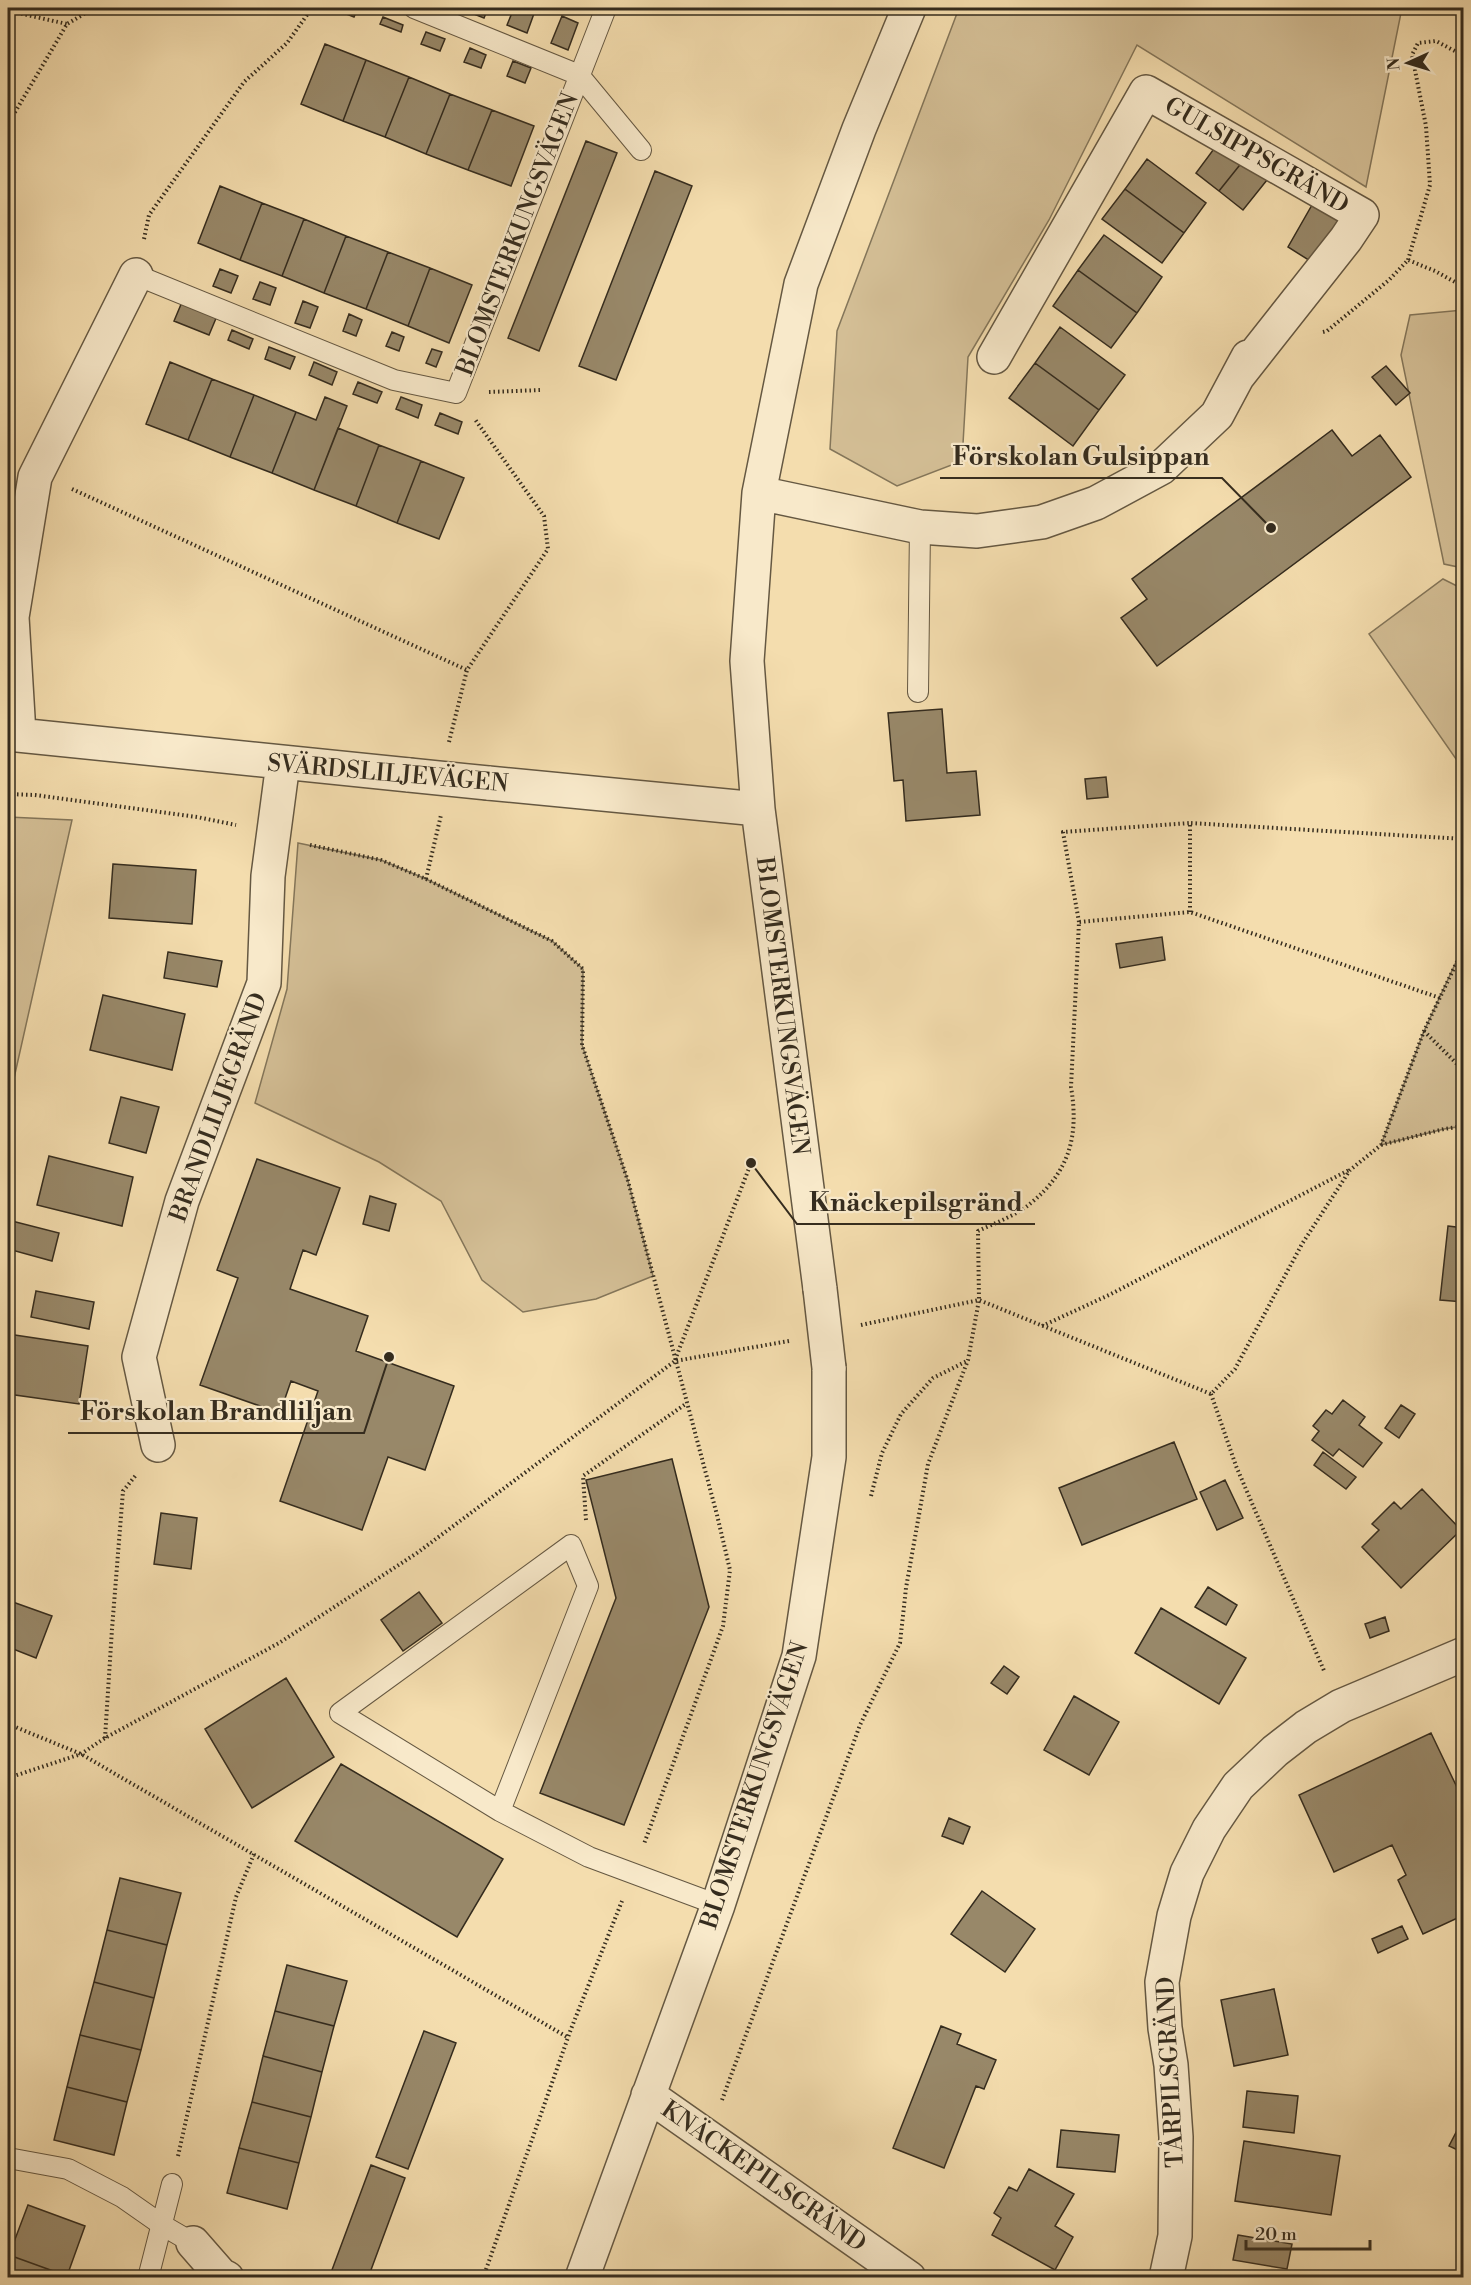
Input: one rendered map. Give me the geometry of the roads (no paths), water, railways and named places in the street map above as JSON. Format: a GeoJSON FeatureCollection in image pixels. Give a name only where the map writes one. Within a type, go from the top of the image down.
{"type":"FeatureCollection","features":[{"type":"Feature","properties":{"kind":"street","name":"BLOMSTERKUNGSVÄGEN"},"geometry":{"type":"LineString","coordinates":[[582,2277],[718,1905],[799,1656],[829,1458],[829,1368],[758,809],[747,661],[759,493],[801,284],[859,129],[909,8]]}},
{"type":"Feature","properties":{"kind":"street","name":"GULSIPPSGRÄND"},"geometry":{"type":"LineString","coordinates":[[759,493],[921,527],[977,531],[1042,522],[1096,503],[1161,468],[1217,415],[1259,344],[1346,240],[1362,215],[1146,92],[994,357]]}},
{"type":"Feature","properties":{"kind":"street","name":"SVÄRDSLILJEVÄGEN"},"geometry":{"type":"LineString","coordinates":[[136,274],[35,477],[12,617],[13,734],[283,763],[758,809]]}},
{"type":"Feature","properties":{"kind":"street","name":"BRANDLILJEGRÄND"},"geometry":{"type":"LineString","coordinates":[[158,1445],[139,1357],[182,1201],[264,983],[268,876],[283,763]]}},
{"type":"Feature","properties":{"kind":"street","name":"TÅRPILSGRÄND"},"geometry":{"type":"LineString","coordinates":[[1166,2277],[1175,2236],[1176,2137],[1162,1982],[1166,1949],[1184,1884],[1209,1829],[1238,1786],[1306,1727],[1339,1707],[1464,1654]]}},
{"type":"Feature","properties":{"kind":"street","name":"KNÄCKEPILSGRÄND"},"geometry":{"type":"LineString","coordinates":[[648,2095],[909,2277]]}},
{"type":"Feature","properties":{"kind":"street"},"geometry":{"type":"LineString","coordinates":[[193,2243],[221,2275],[227,2277]]}},
{"type":"Feature","properties":{"kind":"lane","name":"BLOMSTERKUNGSVÄGEN"},"geometry":{"type":"LineString","coordinates":[[414,8],[579,75],[641,150]]}},
{"type":"Feature","properties":{"kind":"lane","name":"BLOMSTERKUNGSVÄGEN"},"geometry":{"type":"LineString","coordinates":[[136,274],[394,380],[456,393],[606,8]]}},
{"type":"Feature","properties":{"kind":"lane"},"geometry":{"type":"LineString","coordinates":[[918,692],[921,527]]}},
{"type":"Feature","properties":{"kind":"lane"},"geometry":{"type":"LineString","coordinates":[[500,1811],[588,1586],[571,1545],[340,1713],[500,1811],[589,1857],[718,1905]]}},
{"type":"Feature","properties":{"kind":"lane"},"geometry":{"type":"LineString","coordinates":[[8,2158],[68,2169],[122,2197],[193,2243]]}},
{"type":"Feature","properties":{"kind":"lane"},"geometry":{"type":"LineString","coordinates":[[148,2277],[172,2184]]}},
{"type":"Feature","properties":{"kind":"place","name":"Förskolan Gulsippan"},"geometry":{"type":"Point","coordinates":[1271,528]}},
{"type":"Feature","properties":{"kind":"place","name":"Knäckepilsgränd"},"geometry":{"type":"Point","coordinates":[751,1163]}},
{"type":"Feature","properties":{"kind":"place","name":"Förskolan Brandliljan"},"geometry":{"type":"Point","coordinates":[389,1357]}}]}
